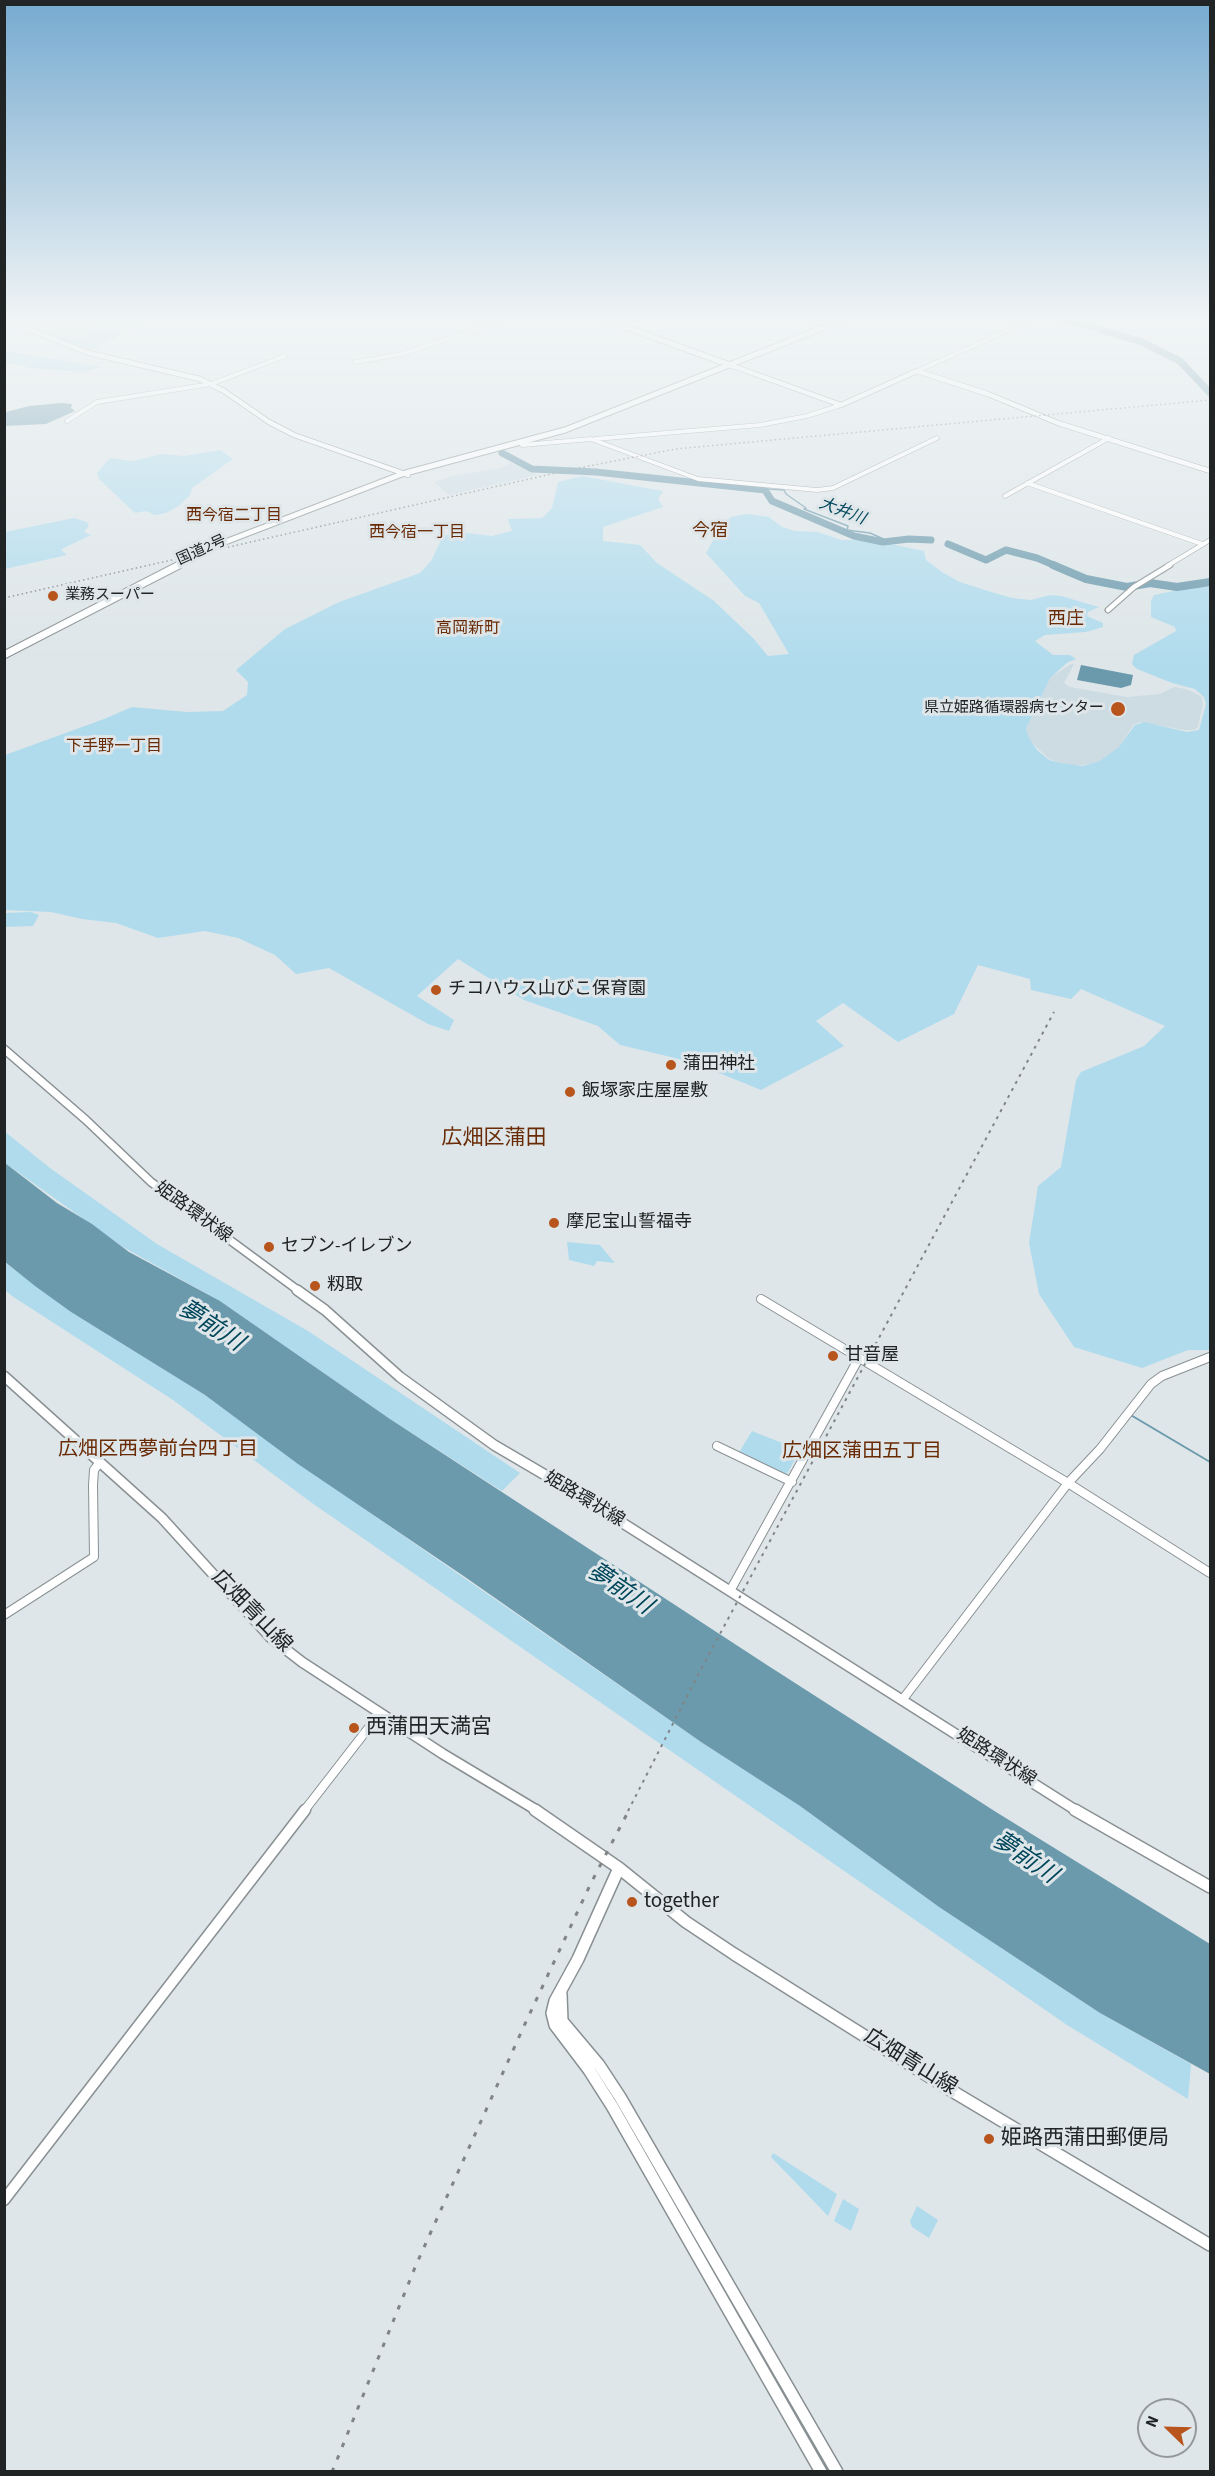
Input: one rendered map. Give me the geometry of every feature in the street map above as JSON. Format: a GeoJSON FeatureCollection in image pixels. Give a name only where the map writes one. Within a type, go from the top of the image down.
{"type":"FeatureCollection","features":[{"type":"Feature","properties":{"kind":"main road"},"geometry":{"type":"LineString","coordinates":[[290,433],[405,475]]}},
{"type":"Feature","properties":{"kind":"main road","name":"国道2号"},"geometry":{"type":"LineString","coordinates":[[4,655],[193,556],[450,459],[557,433]]}},
{"type":"Feature","properties":{"kind":"main road"},"geometry":{"type":"LineString","coordinates":[[1090,433],[1210,471]]}},
{"type":"Feature","properties":{"kind":"main road","name":"国道2号"},"geometry":{"type":"LineString","coordinates":[[4,650],[180,560],[405,475],[522,446]]}},
{"type":"Feature","properties":{"kind":"main road","name":"姫路環状線"},"geometry":{"type":"LineString","coordinates":[[4,1049],[86,1120],[151,1182],[326,1310],[400,1377],[494,1445],[569,1489],[1094,1822],[1210,1887]]}},
{"type":"Feature","properties":{"kind":"main road","name":"広畑青山線"},"geometry":{"type":"LineString","coordinates":[[4,1376],[162,1518],[271,1638],[302,1662],[540,1812],[619,1868],[686,1922],[734,1954],[957,2094],[1210,2245]]}},
{"type":"Feature","properties":{"kind":"main road"},"geometry":{"type":"LineString","coordinates":[[619,1868],[561,1994],[555,2001],[552,2013],[555,2025],[589,2070],[612,2106],[821,2472]]}},
{"type":"Feature","properties":{"kind":"main road"},"geometry":{"type":"LineString","coordinates":[[561,1994],[562,2021],[599,2065],[620,2097],[837,2472]]}},
{"type":"Feature","properties":{"kind":"street"},"geometry":{"type":"LineString","coordinates":[[522,446],[681,433]]}},
{"type":"Feature","properties":{"kind":"street"},"geometry":{"type":"LineString","coordinates":[[551,435],[555,440],[566,441]]}},
{"type":"Feature","properties":{"kind":"street"},"geometry":{"type":"LineString","coordinates":[[544,437],[553,441],[591,440],[698,479],[817,490],[833,488],[937,438]]}},
{"type":"Feature","properties":{"kind":"street"},"geometry":{"type":"LineString","coordinates":[[1005,496],[1109,438]]}},
{"type":"Feature","properties":{"kind":"street"},"geometry":{"type":"LineString","coordinates":[[1027,483],[1202,544]]}},
{"type":"Feature","properties":{"kind":"street"},"geometry":{"type":"LineString","coordinates":[[1108,610],[1134,587],[1210,540]]}},
{"type":"Feature","properties":{"kind":"street"},"geometry":{"type":"LineString","coordinates":[[761,1299],[1068,1483],[1210,1573]]}},
{"type":"Feature","properties":{"kind":"street"},"geometry":{"type":"LineString","coordinates":[[903,1699],[1068,1483],[1100,1449],[1151,1384],[1162,1376],[1210,1357]]}},
{"type":"Feature","properties":{"kind":"street"},"geometry":{"type":"LineString","coordinates":[[730,1591],[859,1358]]}},
{"type":"Feature","properties":{"kind":"street"},"geometry":{"type":"LineString","coordinates":[[717,1446],[792,1482]]}},
{"type":"Feature","properties":{"kind":"street"},"geometry":{"type":"LineString","coordinates":[[4,1615],[94,1557],[93,1485],[94,1470],[100,1462]]}},
{"type":"Feature","properties":{"kind":"street"},"geometry":{"type":"LineString","coordinates":[[4,2200],[380,1713]]}},
{"type":"Feature","properties":{"kind":"shaded area"},"geometry":{"type":"Polygon","coordinates":[[[220,450],[233,459],[192,488],[190,495],[180,505],[166,513],[155,515],[146,511],[135,513],[99,479],[97,473],[110,458],[133,461],[162,454],[184,456],[220,450]]]}},
{"type":"Feature","properties":{"kind":"shaded area"},"geometry":{"type":"Polygon","coordinates":[[[511,463],[538,475],[449,495],[434,482],[452,476],[501,468],[511,463]]]}},
{"type":"Feature","properties":{"kind":"shaded area"},"geometry":{"type":"Polygon","coordinates":[[[582,476],[663,491],[658,499],[663,507],[603,527],[603,541],[640,545],[657,563],[714,601],[753,638],[768,656],[789,654],[759,603],[745,596],[706,553],[722,524],[731,517],[747,514],[769,517],[782,527],[795,531],[818,532],[841,540],[872,540],[924,551],[926,560],[942,572],[960,582],[988,591],[1012,598],[1031,600],[1050,595],[1061,596],[1099,607],[1088,612],[1087,616],[1103,623],[1103,627],[1086,632],[1045,635],[1035,641],[1053,655],[1070,655],[1076,659],[1068,662],[1050,678],[1026,729],[1037,750],[1049,760],[1061,763],[1083,766],[1100,761],[1119,747],[1135,725],[1144,722],[1187,732],[1199,730],[1206,704],[1204,697],[1195,689],[1172,683],[1137,669],[1132,664],[1134,655],[1176,631],[1175,627],[1151,617],[1151,601],[1154,595],[1197,586],[1210,587],[1210,1350],[1188,1350],[1142,1368],[1074,1347],[1039,1294],[1029,1243],[1038,1186],[1061,1167],[1076,1080],[1081,1072],[1144,1046],[1165,1026],[1081,989],[1071,999],[1031,990],[1030,979],[978,965],[954,1014],[898,1042],[843,1003],[816,1021],[844,1046],[761,1090],[692,1062],[620,1045],[598,1026],[524,1000],[458,959],[417,996],[454,1020],[449,1031],[428,1024],[329,968],[296,974],[275,955],[238,938],[205,931],[158,938],[116,923],[51,912],[5,910],[5,755],[132,707],[187,712],[223,711],[247,695],[248,682],[236,670],[285,629],[339,602],[420,573],[431,561],[443,536],[458,532],[492,536],[512,531],[508,519],[542,518],[552,508],[558,482],[582,476]]]}},
{"type":"Feature","properties":{"kind":"shaded area"},"geometry":{"type":"Polygon","coordinates":[[[74,518],[87,522],[89,526],[84,532],[91,535],[61,550],[67,555],[5,569],[5,532],[74,518]]]}},
{"type":"Feature","properties":{"kind":"shaded area","name":"県立姫路循環器病センター"},"geometry":{"type":"Polygon","coordinates":[[[1074,664],[1064,683],[1070,687],[1127,697],[1160,694],[1174,687],[1186,689],[1201,696],[1203,704],[1198,727],[1194,730],[1184,730],[1140,722],[1133,725],[1118,750],[1099,762],[1066,765],[1049,759],[1029,740],[1026,729],[1049,678],[1074,664]]]}},
{"type":"Feature","properties":{"kind":"shaded area"},"geometry":{"type":"Polygon","coordinates":[[[31,912],[39,915],[33,926],[5,927],[5,913],[31,912]]]}},
{"type":"Feature","properties":{"kind":"shaded area"},"geometry":{"type":"Polygon","coordinates":[[[4,1131],[50,1168],[157,1244],[308,1331],[520,1473],[502,1491],[390,1419],[220,1301],[123,1247],[5,1163],[4,1131]]]}},
{"type":"Feature","properties":{"kind":"shaded area"},"geometry":{"type":"Polygon","coordinates":[[[567,1242],[600,1245],[615,1263],[597,1261],[594,1266],[569,1260],[567,1242]]]}},
{"type":"Feature","properties":{"kind":"shaded area"},"geometry":{"type":"Polygon","coordinates":[[[4,1262],[71,1312],[205,1395],[330,1485],[701,1742],[800,1806],[939,1907],[1100,2013],[1191,2064],[1188,2099],[1067,2025],[312,1503],[173,1400],[12,1296],[5,1290],[4,1262]]]}},
{"type":"Feature","properties":{"kind":"shaded area"},"geometry":{"type":"Polygon","coordinates":[[[752,1431],[800,1450],[787,1474],[738,1454],[752,1431]]]}},
{"type":"Feature","properties":{"kind":"shaded area"},"geometry":{"type":"Polygon","coordinates":[[[773,2153],[837,2194],[828,2216],[771,2157],[773,2153]]]}},
{"type":"Feature","properties":{"kind":"shaded area"},"geometry":{"type":"Polygon","coordinates":[[[843,2199],[859,2209],[851,2231],[834,2221],[843,2199]]]}},
{"type":"Feature","properties":{"kind":"shaded area"},"geometry":{"type":"Polygon","coordinates":[[[917,2206],[938,2220],[929,2238],[912,2227],[910,2221],[917,2206]]]}},
{"type":"Feature","properties":{"kind":"water"},"geometry":{"type":"Polygon","coordinates":[[[1081,665],[1133,675],[1131,685],[1121,688],[1077,680],[1081,665]]]}},
{"type":"Feature","properties":{"kind":"water","name":"夢前川"},"geometry":{"type":"Polygon","coordinates":[[[5,1163],[57,1203],[92,1224],[129,1252],[220,1301],[390,1419],[767,1665],[996,1812],[1210,1944],[1210,2074],[1100,2013],[939,1907],[800,1806],[701,1742],[465,1577],[298,1464],[205,1395],[71,1312],[35,1286],[5,1262],[5,1163]]]}},
{"type":"Feature","properties":{"kind":"waterway","name":"大井川"},"geometry":{"type":"LineString","coordinates":[[502,453],[532,469],[596,472],[765,490],[772,501],[854,536],[883,542],[909,539],[931,540]]}},
{"type":"Feature","properties":{"kind":"waterway"},"geometry":{"type":"LineString","coordinates":[[767,489],[784,490],[786,494],[806,508],[804,509],[848,526],[847,530],[870,533],[888,541]]}},
{"type":"Feature","properties":{"kind":"waterway","name":"大井川"},"geometry":{"type":"LineString","coordinates":[[948,544],[986,560],[1006,550],[1037,558],[1056,566]]}},
{"type":"Feature","properties":{"kind":"waterway","name":"大井川"},"geometry":{"type":"LineString","coordinates":[[1053,565],[1086,579],[1127,587],[1150,583],[1177,587],[1210,582]]}},
{"type":"Feature","properties":{"kind":"waterway"},"geometry":{"type":"LineString","coordinates":[[1129,1414],[1210,1462]]}},
{"type":"Feature","properties":{"kind":"railway"},"geometry":{"type":"LineString","coordinates":[[4,598],[569,470],[675,449],[855,433]]}},
{"type":"Feature","properties":{"kind":"railway"},"geometry":{"type":"LineString","coordinates":[[628,1811],[699,1673],[1054,1012]]}},
{"type":"Feature","properties":{"kind":"railway"},"geometry":{"type":"LineString","coordinates":[[332,2472],[416,2265],[524,2026],[591,1883],[629,1810]]}},
{"type":"Feature","properties":{"kind":"place","name":"業務スーパー"},"geometry":{"type":"Point","coordinates":[53,596]}},
{"type":"Feature","properties":{"kind":"place","name":"県立姫路循環器病センター"},"geometry":{"type":"Point","coordinates":[1118,709]}},
{"type":"Feature","properties":{"kind":"place","name":"チコハウス山びこ保育園"},"geometry":{"type":"Point","coordinates":[436,990]}},
{"type":"Feature","properties":{"kind":"place","name":"蒲田神社"},"geometry":{"type":"Point","coordinates":[671,1065]}},
{"type":"Feature","properties":{"kind":"place","name":"飯塚家庄屋屋敷"},"geometry":{"type":"Point","coordinates":[570,1092]}},
{"type":"Feature","properties":{"kind":"place","name":"摩尼宝山誓福寺"},"geometry":{"type":"Point","coordinates":[554,1223]}},
{"type":"Feature","properties":{"kind":"place","name":"セブン-イレブン"},"geometry":{"type":"Point","coordinates":[269,1247]}},
{"type":"Feature","properties":{"kind":"place","name":"籾取"},"geometry":{"type":"Point","coordinates":[315,1286]}},
{"type":"Feature","properties":{"kind":"place","name":"甘音屋"},"geometry":{"type":"Point","coordinates":[833,1356]}},
{"type":"Feature","properties":{"kind":"place","name":"西蒲田天満宮"},"geometry":{"type":"Point","coordinates":[354,1728]}},
{"type":"Feature","properties":{"kind":"place","name":"together"},"geometry":{"type":"Point","coordinates":[632,1902]}},
{"type":"Feature","properties":{"kind":"place","name":"姫路西蒲田郵便局"},"geometry":{"type":"Point","coordinates":[989,2139]}},
{"type":"Feature","properties":{"kind":"district","name":"西今宿二丁目"},"geometry":{"type":"Point","coordinates":[234,516]}},
{"type":"Feature","properties":{"kind":"district","name":"今宿"},"geometry":{"type":"Point","coordinates":[710,532]}},
{"type":"Feature","properties":{"kind":"district","name":"西今宿一丁目"},"geometry":{"type":"Point","coordinates":[417,533]}},
{"type":"Feature","properties":{"kind":"district","name":"西庄"},"geometry":{"type":"Point","coordinates":[1066,620]}},
{"type":"Feature","properties":{"kind":"district","name":"高岡新町"},"geometry":{"type":"Point","coordinates":[468,629]}},
{"type":"Feature","properties":{"kind":"district","name":"下手野一丁目"},"geometry":{"type":"Point","coordinates":[114,747]}},
{"type":"Feature","properties":{"kind":"district","name":"広畑区蒲田"},"geometry":{"type":"Point","coordinates":[494,1139]}},
{"type":"Feature","properties":{"kind":"district","name":"広畑区西夢前台四丁目"},"geometry":{"type":"Point","coordinates":[158,1451]}},
{"type":"Feature","properties":{"kind":"district","name":"広畑区蒲田五丁目"},"geometry":{"type":"Point","coordinates":[862,1453]}}]}
